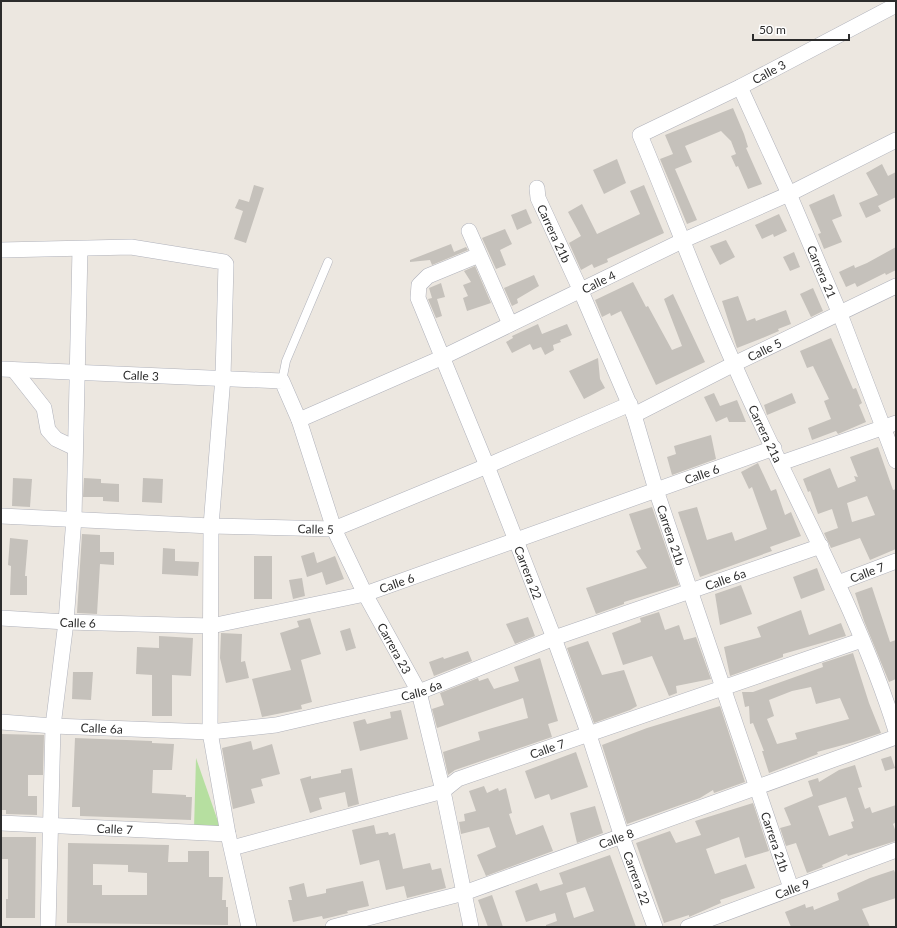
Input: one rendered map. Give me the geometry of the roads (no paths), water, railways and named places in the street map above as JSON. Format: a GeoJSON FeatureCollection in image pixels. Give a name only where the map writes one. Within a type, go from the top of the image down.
{"type":"FeatureCollection","features":[{"type":"Feature","properties":{"kind":"street","name":"Calle 3"},"geometry":{"type":"LineString","coordinates":[[640,134],[740,87],[896,5]]}},
{"type":"Feature","properties":{"kind":"street","name":"Carrera 21"},"geometry":{"type":"LineString","coordinates":[[740,87],[789,194],[889,426],[896,461]]}},
{"type":"Feature","properties":{"kind":"street","name":"Carrera 21a"},"geometry":{"type":"LineString","coordinates":[[640,134],[734,364],[821,546],[862,640],[891,697],[896,731]]}},
{"type":"Feature","properties":{"kind":"street","name":"Calle 4"},"geometry":{"type":"LineString","coordinates":[[299,420],[441,358],[580,289],[684,240],[789,194],[896,140]]}},
{"type":"Feature","properties":{"kind":"street","name":"Carrera 21b"},"geometry":{"type":"LineString","coordinates":[[537,188],[538,198],[580,289],[632,409],[656,490],[791,888]]}},
{"type":"Feature","properties":{"kind":"street"},"geometry":{"type":"LineString","coordinates":[[469,231],[510,324]]}},
{"type":"Feature","properties":{"kind":"street"},"geometry":{"type":"LineString","coordinates":[[1,250],[131,247],[224,262],[226,268],[223,377],[211,526],[210,732],[230,841],[249,927]]}},
{"type":"Feature","properties":{"kind":"street"},"geometry":{"type":"LineString","coordinates":[[48,927],[54,726],[66,622],[74,518],[80,249]]}},
{"type":"Feature","properties":{"kind":"street","name":"Carrera 22"},"geometry":{"type":"LineString","coordinates":[[479,255],[428,276],[420,285],[418,298],[441,358],[487,466],[554,638],[589,735],[622,837],[655,927]]}},
{"type":"Feature","properties":{"kind":"street","name":"Calle 5"},"geometry":{"type":"LineString","coordinates":[[1,516],[74,518],[211,526],[334,529],[487,466],[632,409],[734,364],[896,286]]}},
{"type":"Feature","properties":{"kind":"street","name":"Calle 3"},"geometry":{"type":"LineString","coordinates":[[8,370],[223,377],[282,381]]}},
{"type":"Feature","properties":{"kind":"street"},"geometry":{"type":"LineString","coordinates":[[8,370],[44,408],[48,430],[56,439],[75,448]]}},
{"type":"Feature","properties":{"kind":"street","name":"Carrera 23"},"geometry":{"type":"LineString","coordinates":[[282,381],[299,420],[334,529],[365,594],[419,692],[443,791],[472,927]]}},
{"type":"Feature","properties":{"kind":"street"},"geometry":{"type":"LineString","coordinates":[[781,463],[889,426]]}},
{"type":"Feature","properties":{"kind":"street","name":"Calle 6"},"geometry":{"type":"LineString","coordinates":[[1,618],[66,622],[211,626],[365,594],[774,448]]}},
{"type":"Feature","properties":{"kind":"street","name":"Calle 6a"},"geometry":{"type":"LineString","coordinates":[[1,722],[54,726],[210,732],[276,725],[419,692],[554,638],[821,546]]}},
{"type":"Feature","properties":{"kind":"street","name":"Calle 7"},"geometry":{"type":"LineString","coordinates":[[838,583],[896,561]]}},
{"type":"Feature","properties":{"kind":"street","name":"Calle 7"},"geometry":{"type":"LineString","coordinates":[[1,823],[51,825],[230,841],[443,791],[458,779],[589,735],[723,686],[862,640]]}},
{"type":"Feature","properties":{"kind":"street","name":"Calle 8"},"geometry":{"type":"LineString","coordinates":[[333,927],[464,894],[896,737]]}},
{"type":"Feature","properties":{"kind":"street","name":"Calle 9"},"geometry":{"type":"LineString","coordinates":[[688,927],[896,850]]}},
{"type":"Feature","properties":{"kind":"lane"},"geometry":{"type":"LineString","coordinates":[[282,381],[286,361],[328,262]]}}]}
